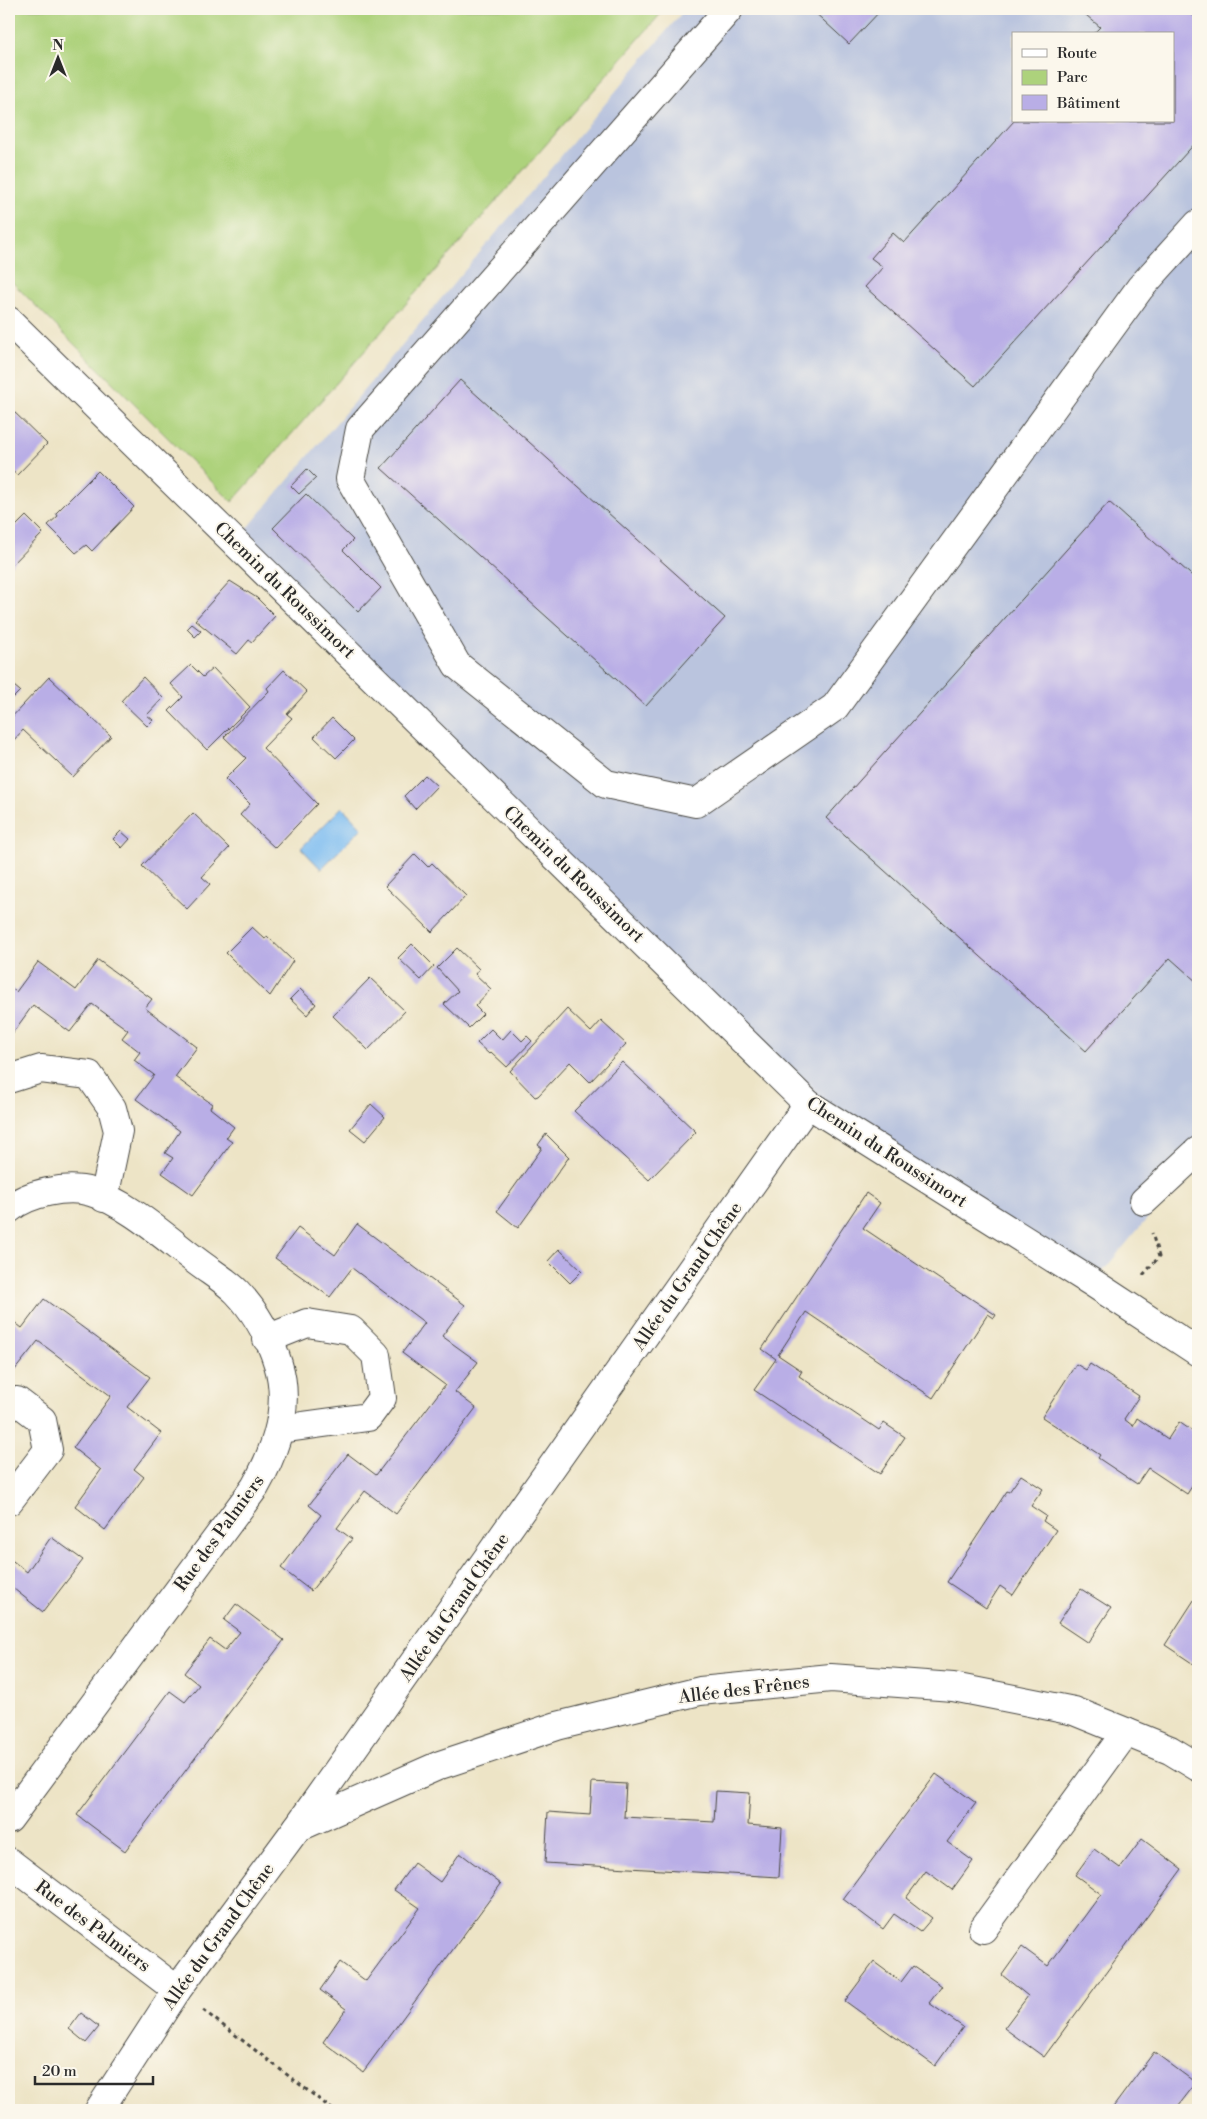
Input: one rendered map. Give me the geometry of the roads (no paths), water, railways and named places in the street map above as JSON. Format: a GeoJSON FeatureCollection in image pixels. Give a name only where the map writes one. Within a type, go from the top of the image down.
{"type":"FeatureCollection","features":[{"type":"Feature","properties":{"kind":"street"},"geometry":{"type":"LineString","coordinates":[[729,9],[360,428],[350,479],[457,665],[606,784],[696,803],[835,707],[1140,288],[1198,224]]}},
{"type":"Feature","properties":{"kind":"street","name":"Chemin du Roussimort"},"geometry":{"type":"LineString","coordinates":[[9,321],[808,1104],[1093,1282],[1198,1352]]}},
{"type":"Feature","properties":{"kind":"street"},"geometry":{"type":"LineString","coordinates":[[9,1079],[41,1069],[89,1075],[112,1108],[118,1131],[104,1198]]}},
{"type":"Feature","properties":{"kind":"street","name":"Allée du Grand Chêne"},"geometry":{"type":"LineString","coordinates":[[99,2110],[177,1990],[297,1828],[808,1104]]}},
{"type":"Feature","properties":{"kind":"street"},"geometry":{"type":"LineString","coordinates":[[1144,1201],[1198,1151]]}},
{"type":"Feature","properties":{"kind":"street","name":"Rue des Palmiers"},"geometry":{"type":"LineString","coordinates":[[9,1209],[16,1203],[58,1189],[91,1192],[122,1206],[237,1292],[258,1319],[268,1339],[278,1364],[283,1392],[280,1429],[269,1462],[255,1487],[9,1819]]}},
{"type":"Feature","properties":{"kind":"street"},"geometry":{"type":"LineString","coordinates":[[268,1339],[307,1324],[351,1330],[376,1355],[382,1398],[368,1417],[280,1429]]}},
{"type":"Feature","properties":{"kind":"street"},"geometry":{"type":"LineString","coordinates":[[9,1402],[17,1401],[42,1420],[48,1450],[9,1501]]}},
{"type":"Feature","properties":{"kind":"street","name":"Allée des Frênes"},"geometry":{"type":"LineString","coordinates":[[297,1828],[440,1765],[557,1726],[700,1691],[832,1678],[953,1687],[1074,1711],[1170,1750],[1198,1766]]}},
{"type":"Feature","properties":{"kind":"street"},"geometry":{"type":"LineString","coordinates":[[983,1929],[1126,1732]]}},
{"type":"Feature","properties":{"kind":"street","name":"Rue des Palmiers"},"geometry":{"type":"LineString","coordinates":[[9,1862],[177,1990]]}},
{"type":"Feature","properties":{"kind":"water"},"geometry":{"type":"Polygon","coordinates":[[[342,807],[362,828],[321,869],[301,848],[342,807]]]}}]}
